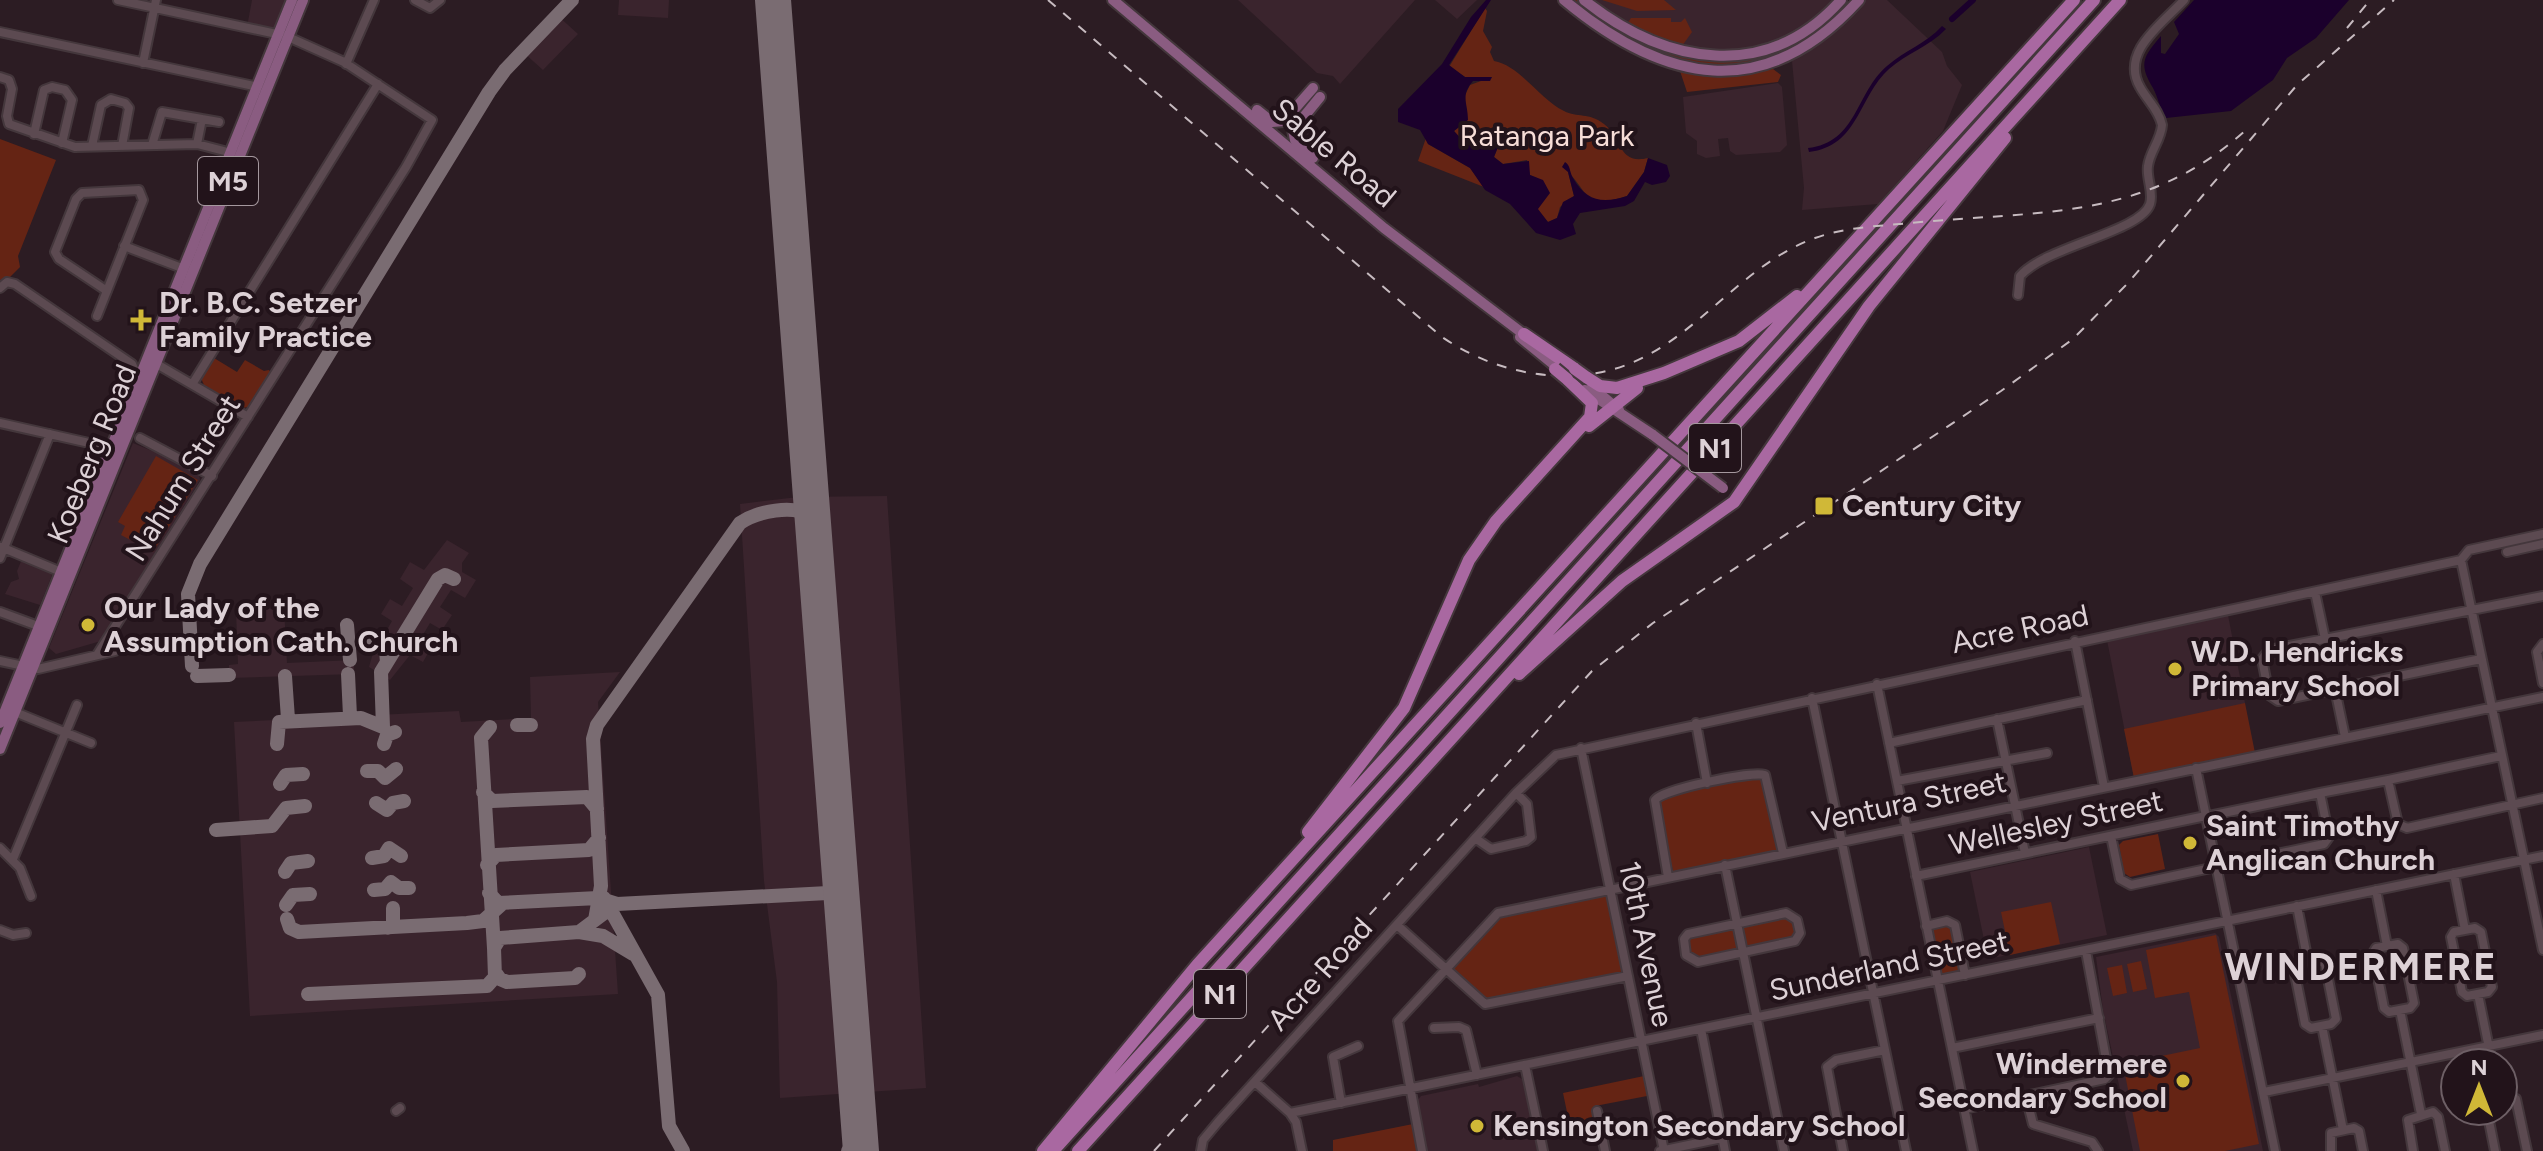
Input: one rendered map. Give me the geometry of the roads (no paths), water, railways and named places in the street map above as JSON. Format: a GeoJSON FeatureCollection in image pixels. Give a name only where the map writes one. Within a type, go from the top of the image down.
{"type":"FeatureCollection","features":[{"type":"Feature","properties":{"kind":"highway","name":"N1"},"geometry":{"type":"LineString","coordinates":[[1053,1151],[2094,0]]}},
{"type":"Feature","properties":{"kind":"highway","name":"N1"},"geometry":{"type":"LineString","coordinates":[[1078,1151],[2120,0]]}},
{"type":"Feature","properties":{"kind":"highway"},"geometry":{"type":"LineString","coordinates":[[1043,1151],[1143,1029],[1255,901],[2071,3]]}},
{"type":"Feature","properties":{"kind":"highway"},"geometry":{"type":"LineString","coordinates":[[1362,838],[1519,674],[1597,602],[1731,493],[1869,306],[2068,57]]}},
{"type":"Feature","properties":{"kind":"highway"},"geometry":{"type":"LineString","coordinates":[[1568,373],[1600,386],[1617,388],[1673,369],[1755,331],[1846,251]]}},
{"type":"Feature","properties":{"kind":"highway"},"geometry":{"type":"LineString","coordinates":[[1255,901],[1404,708],[1469,560],[1496,521],[1569,443],[1592,411],[1588,397],[1568,373],[1524,334]]}},
{"type":"Feature","properties":{"kind":"highway"},"geometry":{"type":"LineString","coordinates":[[1569,443],[1614,408],[1673,369]]}},
{"type":"Feature","properties":{"kind":"main road","name":"Koeberg Road"},"geometry":{"type":"LineString","coordinates":[[0,749],[10,710],[282,35],[292,0]]}},
{"type":"Feature","properties":{"kind":"main road","name":"Koeberg Road"},"geometry":{"type":"LineString","coordinates":[[186,270],[254,86],[303,0]]}},
{"type":"Feature","properties":{"kind":"main road","name":"Sable Road"},"geometry":{"type":"LineString","coordinates":[[1113,0],[1345,195],[1568,373],[1731,493]]}},
{"type":"Feature","properties":{"kind":"main road","name":"Sable Road"},"geometry":{"type":"LineString","coordinates":[[1121,0],[1130,12]]}},
{"type":"Feature","properties":{"kind":"main road"},"geometry":{"type":"LineString","coordinates":[[1564,0],[1610,35],[1656,58],[1690,68],[1720,71],[1745,69],[1789,57],[1813,44],[1859,0]]}},
{"type":"Feature","properties":{"kind":"main road"},"geometry":{"type":"LineString","coordinates":[[1586,1],[1625,27],[1661,43],[1706,56],[1731,57],[1789,43],[1820,22],[1841,0]]}},
{"type":"Feature","properties":{"kind":"main road"},"geometry":{"type":"LineString","coordinates":[[1586,1],[1611,25],[1610,35]]}},
{"type":"Feature","properties":{"kind":"main road"},"geometry":{"type":"LineString","coordinates":[[1193,66],[1218,78],[1272,122],[1284,121],[1317,93],[1295,124],[1293,136],[1338,180],[1345,195]]}},
{"type":"Feature","properties":{"kind":"main road","name":"Sable Road"},"geometry":{"type":"LineString","coordinates":[[1510,326],[1524,334]]}},
{"type":"Feature","properties":{"kind":"main road","name":"Koeberg Road"},"geometry":{"type":"LineString","coordinates":[[115,449],[138,378],[150,361]]}},
{"type":"Feature","properties":{"kind":"main road","name":"Koeberg Road"},"geometry":{"type":"LineString","coordinates":[[27,668],[38,626],[64,573]]}},
{"type":"Feature","properties":{"kind":"main road","name":"Koeberg Road"},"geometry":{"type":"LineString","coordinates":[[0,723],[10,710]]}},
{"type":"Feature","properties":{"kind":"street"},"geometry":{"type":"LineString","coordinates":[[118,0],[156,4],[282,35],[346,64],[378,84],[193,383]]}},
{"type":"Feature","properties":{"kind":"street"},"geometry":{"type":"LineString","coordinates":[[346,64],[374,0]]}},
{"type":"Feature","properties":{"kind":"street"},"geometry":{"type":"LineString","coordinates":[[415,0],[430,8],[440,0]]}},
{"type":"Feature","properties":{"kind":"street"},"geometry":{"type":"LineString","coordinates":[[2018,295],[2020,276],[2039,260],[2134,221],[2150,204],[2148,165],[2161,135],[2161,121],[2136,81],[2133,63],[2138,51],[2184,0]]}},
{"type":"Feature","properties":{"kind":"street"},"geometry":{"type":"LineString","coordinates":[[143,63],[156,4]]}},
{"type":"Feature","properties":{"kind":"street"},"geometry":{"type":"LineString","coordinates":[[0,32],[254,86]]}},
{"type":"Feature","properties":{"kind":"street"},"geometry":{"type":"LineString","coordinates":[[0,77],[9,80],[12,86],[9,124],[34,134],[62,143],[92,146],[197,144],[228,152]]}},
{"type":"Feature","properties":{"kind":"street","name":"Nahum Street"},"geometry":{"type":"LineString","coordinates":[[97,655],[212,476],[432,120],[378,84]]}},
{"type":"Feature","properties":{"kind":"street"},"geometry":{"type":"LineString","coordinates":[[34,134],[44,90],[52,87],[65,90],[72,100],[62,143]]}},
{"type":"Feature","properties":{"kind":"street"},"geometry":{"type":"LineString","coordinates":[[92,146],[101,105],[111,99],[125,103],[129,108],[122,146]]}},
{"type":"Feature","properties":{"kind":"street"},"geometry":{"type":"LineString","coordinates":[[152,145],[162,112],[219,122]]}},
{"type":"Feature","properties":{"kind":"street"},"geometry":{"type":"LineString","coordinates":[[197,144],[202,119]]}},
{"type":"Feature","properties":{"kind":"street"},"geometry":{"type":"LineString","coordinates":[[97,316],[107,291],[124,246],[143,200],[142,192],[82,193],[76,199],[56,257],[107,291]]}},
{"type":"Feature","properties":{"kind":"street"},"geometry":{"type":"LineString","coordinates":[[124,246],[186,270]]}},
{"type":"Feature","properties":{"kind":"street"},"geometry":{"type":"LineString","coordinates":[[0,288],[6,283],[15,284],[132,364],[138,378]]}},
{"type":"Feature","properties":{"kind":"street"},"geometry":{"type":"LineString","coordinates":[[132,364],[150,361],[248,417]]}},
{"type":"Feature","properties":{"kind":"street"},"geometry":{"type":"LineString","coordinates":[[1,426],[115,449]]}},
{"type":"Feature","properties":{"kind":"street"},"geometry":{"type":"LineString","coordinates":[[50,434],[1,551],[64,573]]}},
{"type":"Feature","properties":{"kind":"street"},"geometry":{"type":"LineString","coordinates":[[140,438],[212,476]]}},
{"type":"Feature","properties":{"kind":"street","name":"Acre Road"},"geometry":{"type":"LineString","coordinates":[[1202,1146],[1255,1082],[1552,757],[1696,723],[2461,560],[2469,550],[2543,534]]}},
{"type":"Feature","properties":{"kind":"street"},"geometry":{"type":"LineString","coordinates":[[2507,552],[2543,544]]}},
{"type":"Feature","properties":{"kind":"street"},"geometry":{"type":"LineString","coordinates":[[2461,560],[2543,950]]}},
{"type":"Feature","properties":{"kind":"street"},"geometry":{"type":"LineString","coordinates":[[2315,592],[2325,639]]}},
{"type":"Feature","properties":{"kind":"street"},"geometry":{"type":"LineString","coordinates":[[2481,659],[2276,701],[2269,695],[2262,657],[2267,651],[2543,596]]}},
{"type":"Feature","properties":{"kind":"street"},"geometry":{"type":"LineString","coordinates":[[0,612],[38,626]]}},
{"type":"Feature","properties":{"kind":"street"},"geometry":{"type":"LineString","coordinates":[[2075,641],[2104,787]]}},
{"type":"Feature","properties":{"kind":"street"},"geometry":{"type":"LineString","coordinates":[[2543,644],[2537,652],[2543,683]]}},
{"type":"Feature","properties":{"kind":"street"},"geometry":{"type":"LineString","coordinates":[[0,661],[27,668],[115,651],[121,645]]}},
{"type":"Feature","properties":{"kind":"street"},"geometry":{"type":"LineString","coordinates":[[1877,684],[1973,1151]]}},
{"type":"Feature","properties":{"kind":"street"},"geometry":{"type":"LineString","coordinates":[[2335,689],[2345,737]]}},
{"type":"Feature","properties":{"kind":"street","name":"Ventura Street"},"geometry":{"type":"LineString","coordinates":[[1409,1089],[1398,1021],[1495,914],[2543,697]]}},
{"type":"Feature","properties":{"kind":"street"},"geometry":{"type":"LineString","coordinates":[[1812,698],[1906,1151]]}},
{"type":"Feature","properties":{"kind":"street"},"geometry":{"type":"LineString","coordinates":[[1889,743],[2087,700]]}},
{"type":"Feature","properties":{"kind":"street"},"geometry":{"type":"LineString","coordinates":[[13,859],[77,705]]}},
{"type":"Feature","properties":{"kind":"street"},"geometry":{"type":"LineString","coordinates":[[10,710],[91,743]]}},
{"type":"Feature","properties":{"kind":"street"},"geometry":{"type":"LineString","coordinates":[[1997,719],[2025,853]]}},
{"type":"Feature","properties":{"kind":"street"},"geometry":{"type":"LineString","coordinates":[[1696,723],[1707,783]]}},
{"type":"Feature","properties":{"kind":"street","name":"10th Avenue"},"geometry":{"type":"LineString","coordinates":[[1581,748],[1662,1151]]}},
{"type":"Feature","properties":{"kind":"street"},"geometry":{"type":"LineString","coordinates":[[1897,781],[2047,753]]}},
{"type":"Feature","properties":{"kind":"street","name":"Wellesley Street"},"geometry":{"type":"LineString","coordinates":[[1916,876],[2501,756]]}},
{"type":"Feature","properties":{"kind":"street"},"geometry":{"type":"LineString","coordinates":[[2196,768],[2275,1151]]}},
{"type":"Feature","properties":{"kind":"street"},"geometry":{"type":"LineString","coordinates":[[1668,877],[1655,800],[1663,793],[1707,783],[1759,773],[1765,775],[1783,853]]}},
{"type":"Feature","properties":{"kind":"street"},"geometry":{"type":"LineString","coordinates":[[2388,780],[2397,822],[2403,828],[2543,798]]}},
{"type":"Feature","properties":{"kind":"street"},"geometry":{"type":"LineString","coordinates":[[1475,838],[1491,849],[1531,837],[1527,804],[1516,793]]}},
{"type":"Feature","properties":{"kind":"street"},"geometry":{"type":"LineString","coordinates":[[2111,836],[2124,883],[2215,867],[2324,844],[2329,837],[2320,793]]}},
{"type":"Feature","properties":{"kind":"street"},"geometry":{"type":"LineString","coordinates":[[0,848],[13,859],[31,896]]}},
{"type":"Feature","properties":{"kind":"street","name":"Sunderland Street"},"geometry":{"type":"LineString","coordinates":[[1290,1113],[2543,856]]}},
{"type":"Feature","properties":{"kind":"street"},"geometry":{"type":"LineString","coordinates":[[1725,865],[1784,1151]]}},
{"type":"Feature","properties":{"kind":"street"},"geometry":{"type":"LineString","coordinates":[[2454,874],[2465,930]]}},
{"type":"Feature","properties":{"kind":"street"},"geometry":{"type":"LineString","coordinates":[[2376,890],[2387,946]]}},
{"type":"Feature","properties":{"kind":"street"},"geometry":{"type":"LineString","coordinates":[[2297,906],[2308,962]]}},
{"type":"Feature","properties":{"kind":"street"},"geometry":{"type":"LineString","coordinates":[[1791,913],[1799,928],[1795,941],[1743,952],[1695,962],[1688,959],[1684,950],[1688,934],[1791,913]]}},
{"type":"Feature","properties":{"kind":"street"},"geometry":{"type":"LineString","coordinates":[[1926,926],[1947,921],[1955,925],[1965,975]]}},
{"type":"Feature","properties":{"kind":"street"},"geometry":{"type":"LineString","coordinates":[[1397,925],[1489,1005],[1628,976]]}},
{"type":"Feature","properties":{"kind":"street"},"geometry":{"type":"LineString","coordinates":[[0,930],[13,935],[26,933]]}},
{"type":"Feature","properties":{"kind":"street"},"geometry":{"type":"LineString","coordinates":[[2465,930],[2481,931],[2492,985],[2489,992],[2467,996],[2462,993],[2452,934],[2465,930]]}},
{"type":"Feature","properties":{"kind":"street"},"geometry":{"type":"LineString","coordinates":[[2387,946],[2403,947],[2414,1002],[2411,1008],[2400,1010],[2384,1009],[2374,950],[2387,946]]}},
{"type":"Feature","properties":{"kind":"street"},"geometry":{"type":"LineString","coordinates":[[1964,1109],[2105,1079],[2109,1075],[2086,951]]}},
{"type":"Feature","properties":{"kind":"street"},"geometry":{"type":"LineString","coordinates":[[2320,960],[2325,964],[2336,1019],[2311,1028],[2305,1024],[2294,969],[2298,964],[2308,962],[2320,960]]}},
{"type":"Feature","properties":{"kind":"street"},"geometry":{"type":"LineString","coordinates":[[2478,994],[2489,1046]]}},
{"type":"Feature","properties":{"kind":"street"},"geometry":{"type":"LineString","coordinates":[[2400,1010],[2421,1114]]}},
{"type":"Feature","properties":{"kind":"street"},"geometry":{"type":"LineString","coordinates":[[1952,1048],[2099,1018]]}},
{"type":"Feature","properties":{"kind":"street"},"geometry":{"type":"LineString","coordinates":[[2322,1026],[2343,1130]]}},
{"type":"Feature","properties":{"kind":"street"},"geometry":{"type":"LineString","coordinates":[[1434,1028],[1459,1027],[1466,1030],[1477,1075]]}},
{"type":"Feature","properties":{"kind":"street"},"geometry":{"type":"LineString","coordinates":[[1701,1029],[1725,1151]]}},
{"type":"Feature","properties":{"kind":"street"},"geometry":{"type":"LineString","coordinates":[[2264,1092],[2543,1035]]}},
{"type":"Feature","properties":{"kind":"street"},"geometry":{"type":"LineString","coordinates":[[1341,1103],[1333,1057],[1358,1046]]}},
{"type":"Feature","properties":{"kind":"street"},"geometry":{"type":"LineString","coordinates":[[1843,1151],[1827,1067],[1836,1060],[1885,1050]]}},
{"type":"Feature","properties":{"kind":"street"},"geometry":{"type":"LineString","coordinates":[[1525,1065],[1543,1151]]}},
{"type":"Feature","properties":{"kind":"street"},"geometry":{"type":"LineString","coordinates":[[1255,1082],[1290,1113],[1296,1122],[1302,1151]]}},
{"type":"Feature","properties":{"kind":"street"},"geometry":{"type":"LineString","coordinates":[[1409,1089],[1422,1151]]}},
{"type":"Feature","properties":{"kind":"street"},"geometry":{"type":"LineString","coordinates":[[2026,1096],[2033,1124],[2092,1142],[2098,1151]]}},
{"type":"Feature","properties":{"kind":"street"},"geometry":{"type":"LineString","coordinates":[[1597,1111],[1605,1151]]}},
{"type":"Feature","properties":{"kind":"street"},"geometry":{"type":"LineString","coordinates":[[2519,1113],[2527,1151]]}},
{"type":"Feature","properties":{"kind":"street"},"geometry":{"type":"LineString","coordinates":[[2413,1151],[2408,1120],[2421,1114],[2437,1115],[2445,1151]]}},
{"type":"Feature","properties":{"kind":"street"},"geometry":{"type":"LineString","coordinates":[[2490,1127],[2495,1151]]}},
{"type":"Feature","properties":{"kind":"street"},"geometry":{"type":"LineString","coordinates":[[2331,1151],[2330,1134],[2343,1130],[2358,1130],[2363,1151]]}},
{"type":"Feature","properties":{"kind":"street"},"geometry":{"type":"LineString","coordinates":[[1662,1151],[1722,1138]]}},
{"type":"Feature","properties":{"kind":"waterway"},"geometry":{"type":"LineString","coordinates":[[1952,19],[1973,0]]}},
{"type":"Feature","properties":{"kind":"railway"},"geometry":{"type":"LineString","coordinates":[[1048,0],[1442,337],[1478,357],[1535,374],[1597,373],[1629,364],[1684,331],[1759,270],[1815,238],[1863,228],[2046,212],[2129,196],[2169,182],[2208,160],[2246,130]]}},
{"type":"Feature","properties":{"kind":"railway"},"geometry":{"type":"LineString","coordinates":[[2347,28],[2370,0]]}},
{"type":"Feature","properties":{"kind":"railway"},"geometry":{"type":"LineString","coordinates":[[1154,1151],[1592,671],[1653,623],[2001,391],[2073,339],[2128,283],[2297,85],[2394,0]]}},
{"type":"Feature","properties":{"kind":"place","name":"Dr. B.C. Setzer Family Practice"},"geometry":{"type":"Point","coordinates":[141,320]}},
{"type":"Feature","properties":{"kind":"place","name":"Century City"},"geometry":{"type":"Point","coordinates":[1824,506]}},
{"type":"Feature","properties":{"kind":"place","name":"Our Lady of the Assumption Cath. Church"},"geometry":{"type":"Point","coordinates":[88,625]}},
{"type":"Feature","properties":{"kind":"place","name":"W.D. Hendricks Primary School"},"geometry":{"type":"Point","coordinates":[2175,669]}},
{"type":"Feature","properties":{"kind":"place","name":"Saint Timothy Anglican Church"},"geometry":{"type":"Point","coordinates":[2190,843]}},
{"type":"Feature","properties":{"kind":"place","name":"Windermere Secondary School"},"geometry":{"type":"Point","coordinates":[2183,1081]}},
{"type":"Feature","properties":{"kind":"place","name":"Kensington Secondary School"},"geometry":{"type":"Point","coordinates":[1477,1126]}},
{"type":"Feature","properties":{"kind":"district","name":"WINDERMERE"},"geometry":{"type":"Point","coordinates":[2361,967]}},
{"type":"Feature","properties":{"kind":"park label","name":"Ratanga Park"},"geometry":{"type":"Point","coordinates":[1547,136]}}]}
